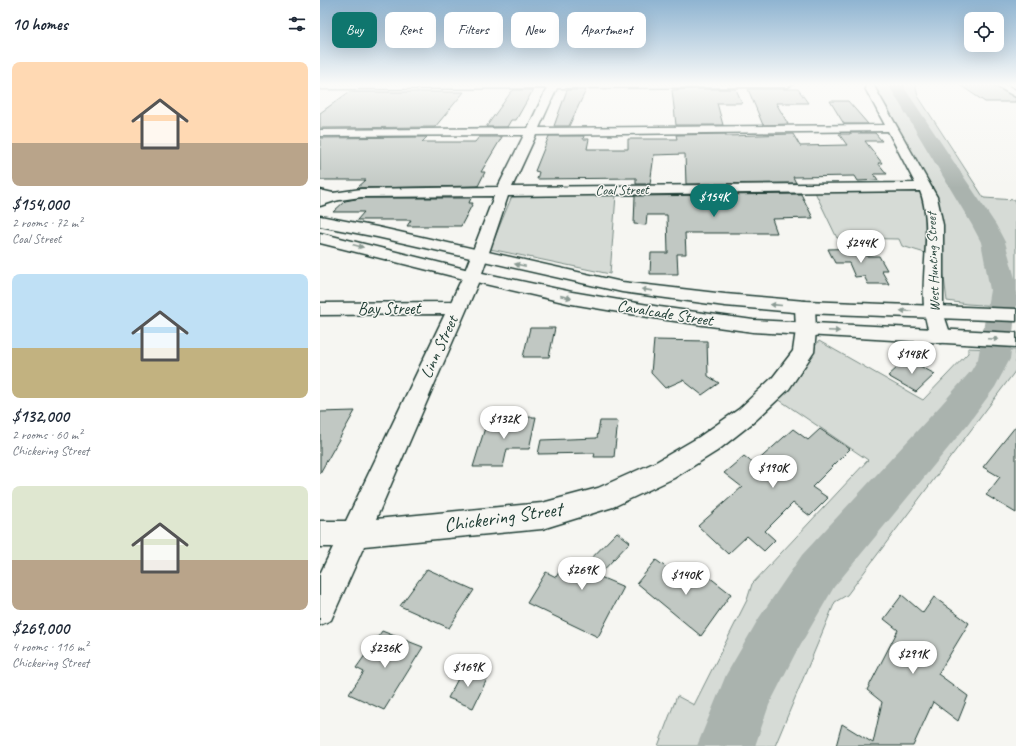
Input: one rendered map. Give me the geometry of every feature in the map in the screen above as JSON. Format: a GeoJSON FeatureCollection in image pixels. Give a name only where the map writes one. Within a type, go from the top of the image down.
{"type":"FeatureCollection","features":[{"type":"Feature","properties":{"kind":"street","name":"Linn Street"},"geometry":{"type":"LineString","coordinates":[[320,609],[472,276],[503,192],[536,119]]}},
{"type":"Feature","properties":{"kind":"street","name":"West Hunting Street"},"geometry":{"type":"LineString","coordinates":[[887,119],[930,197],[935,226],[932,312],[941,336]]}},
{"type":"Feature","properties":{"kind":"street"},"geometry":{"type":"LineString","coordinates":[[320,133],[892,128]]}},
{"type":"Feature","properties":{"kind":"street","name":"Coal Street"},"geometry":{"type":"LineString","coordinates":[[320,202],[327,196],[361,193],[924,187]]}},
{"type":"Feature","properties":{"kind":"street","name":"Cavalcade Street"},"geometry":{"type":"LineString","coordinates":[[320,221],[377,232],[479,256],[625,287],[725,300],[805,318],[941,336],[1016,340]]}},
{"type":"Feature","properties":{"kind":"street","name":"Cavalcade Street"},"geometry":{"type":"LineString","coordinates":[[320,238],[341,242],[472,276],[572,298],[753,326],[805,318],[932,312],[1016,315]]}},
{"type":"Feature","properties":{"kind":"street"},"geometry":{"type":"LineString","coordinates":[[616,306],[625,287]]}},
{"type":"Feature","properties":{"kind":"street","name":"Bay Street"},"geometry":{"type":"LineString","coordinates":[[320,309],[457,308]]}},
{"type":"Feature","properties":{"kind":"street","name":"Chickering Street"},"geometry":{"type":"LineString","coordinates":[[320,534],[354,534],[542,516],[603,498],[624,489],[665,470],[708,444],[747,415],[781,384],[803,352],[805,318]]}},
{"type":"Feature","properties":{"kind":"shaded area"},"geometry":{"type":"Polygon","coordinates":[[[889,119],[933,119],[984,198],[1016,200],[1016,307],[967,304],[947,301],[941,254],[940,222],[889,119]]]}},
{"type":"Feature","properties":{"kind":"shaded area"},"geometry":{"type":"Polygon","coordinates":[[[814,190],[918,191],[922,195],[926,210],[927,229],[925,253],[902,246],[899,239],[837,238],[814,190]]]}},
{"type":"Feature","properties":{"kind":"shaded area"},"geometry":{"type":"Polygon","coordinates":[[[616,195],[610,274],[490,249],[512,196],[616,195]]]}},
{"type":"Feature","properties":{"kind":"shaded area"},"geometry":{"type":"Polygon","coordinates":[[[819,341],[923,400],[968,353],[968,348],[1016,350],[1016,370],[847,595],[835,602],[775,746],[658,746],[677,696],[694,705],[747,600],[752,584],[868,460],[775,397],[819,341]]]}},
{"type":"Feature","properties":{"kind":"building"},"geometry":{"type":"Polygon","coordinates":[[[320,119],[442,119],[435,127],[320,128],[320,119]]]}},
{"type":"Feature","properties":{"kind":"building"},"geometry":{"type":"Polygon","coordinates":[[[492,119],[517,119],[511,120],[507,127],[486,127],[492,119]]]}},
{"type":"Feature","properties":{"kind":"building"},"geometry":{"type":"Polygon","coordinates":[[[557,119],[572,119],[569,126],[554,126],[557,119]]]}},
{"type":"Feature","properties":{"kind":"building"},"geometry":{"type":"Polygon","coordinates":[[[675,119],[721,119],[723,125],[676,125],[675,119]]]}},
{"type":"Feature","properties":{"kind":"building"},"geometry":{"type":"Polygon","coordinates":[[[760,119],[785,119],[788,124],[763,125],[760,119]]]}},
{"type":"Feature","properties":{"kind":"building"},"geometry":{"type":"Polygon","coordinates":[[[841,119],[863,119],[868,124],[844,124],[841,119]]]}},
{"type":"Feature","properties":{"kind":"building"},"geometry":{"type":"Polygon","coordinates":[[[875,133],[882,141],[865,141],[882,163],[878,163],[887,174],[874,174],[878,180],[858,181],[855,176],[793,177],[796,183],[686,184],[685,154],[654,155],[650,184],[636,184],[636,178],[537,179],[539,172],[535,171],[549,136],[584,136],[583,139],[589,139],[587,149],[628,149],[628,139],[677,139],[676,135],[726,134],[726,136],[793,134],[800,146],[847,145],[839,134],[875,133]]]}},
{"type":"Feature","properties":{"kind":"building"},"geometry":{"type":"Polygon","coordinates":[[[427,137],[422,142],[475,142],[479,137],[502,137],[481,172],[485,172],[478,186],[357,188],[366,180],[320,180],[320,138],[427,137]]]}},
{"type":"Feature","properties":{"kind":"building"},"geometry":{"type":"Polygon","coordinates":[[[801,194],[813,218],[772,219],[777,233],[685,233],[686,254],[677,254],[678,274],[650,274],[651,253],[668,253],[667,215],[647,215],[646,225],[634,224],[635,196],[801,194]]]}},
{"type":"Feature","properties":{"kind":"building"},"geometry":{"type":"Polygon","coordinates":[[[361,198],[471,198],[469,203],[473,203],[461,226],[407,226],[411,220],[357,220],[364,212],[333,212],[345,201],[361,198]]]}},
{"type":"Feature","properties":{"kind":"building"},"geometry":{"type":"Polygon","coordinates":[[[862,248],[867,256],[879,256],[887,270],[881,270],[889,284],[868,284],[864,276],[855,277],[849,263],[835,263],[828,249],[862,248]]]}},
{"type":"Feature","properties":{"kind":"building"},"geometry":{"type":"Polygon","coordinates":[[[530,328],[555,328],[549,357],[523,357],[530,328]]]}},
{"type":"Feature","properties":{"kind":"building"},"geometry":{"type":"Polygon","coordinates":[[[654,340],[707,341],[708,376],[719,383],[702,395],[683,380],[665,388],[651,373],[654,340]]]}},
{"type":"Feature","properties":{"kind":"building"},"geometry":{"type":"Polygon","coordinates":[[[907,359],[935,374],[916,392],[888,376],[907,359]]]}},
{"type":"Feature","properties":{"kind":"building"},"geometry":{"type":"Polygon","coordinates":[[[355,411],[320,473],[320,412],[355,411]]]}},
{"type":"Feature","properties":{"kind":"building"},"geometry":{"type":"Polygon","coordinates":[[[536,417],[529,449],[507,449],[503,467],[473,467],[488,418],[536,417]]]}},
{"type":"Feature","properties":{"kind":"building"},"geometry":{"type":"Polygon","coordinates":[[[600,421],[618,421],[614,457],[594,457],[595,453],[538,454],[541,440],[597,438],[600,421]]]}},
{"type":"Feature","properties":{"kind":"building"},"geometry":{"type":"Polygon","coordinates":[[[1016,426],[1016,513],[986,495],[1000,477],[983,467],[1016,426]]]}},
{"type":"Feature","properties":{"kind":"building"},"geometry":{"type":"Polygon","coordinates":[[[793,429],[808,440],[820,429],[850,449],[812,487],[828,498],[810,516],[793,503],[765,531],[775,540],[764,551],[747,536],[728,554],[698,526],[742,487],[724,473],[744,456],[754,464],[793,429]]]}},
{"type":"Feature","properties":{"kind":"building"},"geometry":{"type":"Polygon","coordinates":[[[617,532],[630,542],[598,576],[624,587],[598,637],[527,603],[546,572],[556,577],[566,561],[582,568],[617,532]]]}},
{"type":"Feature","properties":{"kind":"building"},"geometry":{"type":"Polygon","coordinates":[[[656,560],[688,584],[700,570],[731,594],[701,636],[637,583],[656,560]]]}},
{"type":"Feature","properties":{"kind":"building"},"geometry":{"type":"Polygon","coordinates":[[[427,569],[474,590],[449,628],[400,606],[427,569]]]}},
{"type":"Feature","properties":{"kind":"building"},"geometry":{"type":"Polygon","coordinates":[[[902,595],[923,613],[934,597],[969,623],[938,674],[968,696],[958,721],[933,702],[913,746],[836,746],[842,724],[873,743],[882,702],[867,690],[898,630],[884,619],[902,595]]]}},
{"type":"Feature","properties":{"kind":"building"},"geometry":{"type":"Polygon","coordinates":[[[382,631],[423,647],[384,710],[349,694],[364,672],[356,668],[382,631]]]}},
{"type":"Feature","properties":{"kind":"building"},"geometry":{"type":"Polygon","coordinates":[[[463,669],[488,677],[473,708],[448,698],[463,669]]]}},
{"type":"Feature","properties":{"kind":"waterway"},"geometry":{"type":"LineString","coordinates":[[726,746],[745,694],[777,636],[818,571],[954,415],[983,379],[994,359],[1004,290],[993,242],[984,225],[917,119]]}}]}
